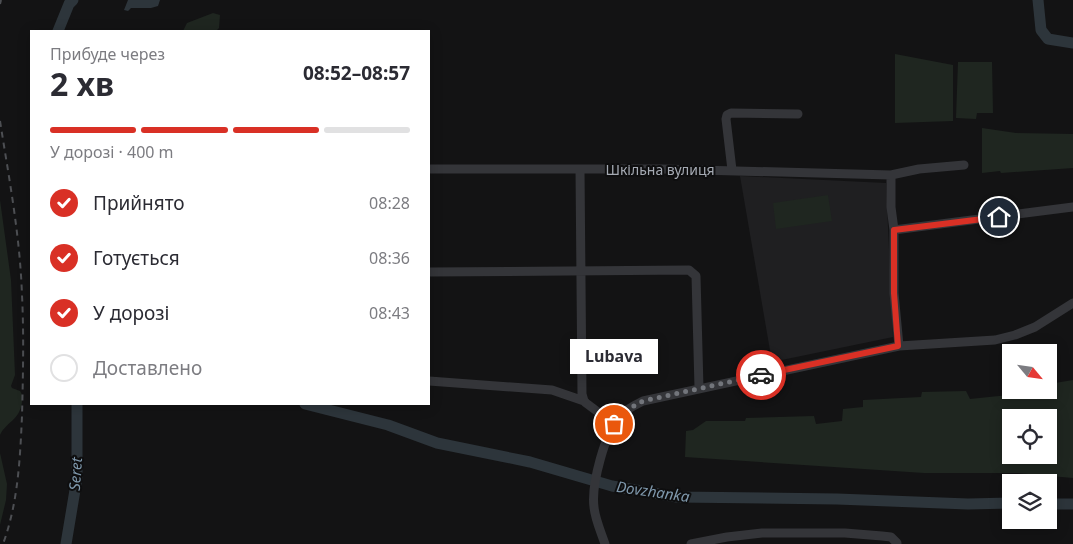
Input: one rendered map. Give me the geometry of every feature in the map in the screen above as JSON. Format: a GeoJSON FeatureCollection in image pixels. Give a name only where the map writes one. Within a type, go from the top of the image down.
{"type":"FeatureCollection","features":[{"type":"Feature","properties":{"kind":"street"},"geometry":{"type":"LineString","coordinates":[[732,170],[727,115],[731,112],[798,114]]}},
{"type":"Feature","properties":{"kind":"street","name":"Шкільна вулиця"},"geometry":{"type":"LineString","coordinates":[[430,169],[732,170],[891,175],[964,165]]}},
{"type":"Feature","properties":{"kind":"street"},"geometry":{"type":"LineString","coordinates":[[580,169],[584,401]]}},
{"type":"Feature","properties":{"kind":"street"},"geometry":{"type":"LineString","coordinates":[[891,175],[891,206],[894,230],[894,293],[898,346]]}},
{"type":"Feature","properties":{"kind":"street"},"geometry":{"type":"LineString","coordinates":[[894,230],[1073,207]]}},
{"type":"Feature","properties":{"kind":"street"},"geometry":{"type":"LineString","coordinates":[[430,272],[689,270],[696,276],[699,388]]}},
{"type":"Feature","properties":{"kind":"street"},"geometry":{"type":"LineString","coordinates":[[605,544],[594,508],[593,488],[596,475],[614,424],[630,408],[643,401],[898,346],[988,341],[1008,337],[1036,328],[1073,303]]}},
{"type":"Feature","properties":{"kind":"street"},"geometry":{"type":"LineString","coordinates":[[430,381],[552,390],[584,401],[614,424]]}},
{"type":"Feature","properties":{"kind":"street"},"geometry":{"type":"LineString","coordinates":[[691,544],[762,533],[845,533],[891,537],[898,543]]}},
{"type":"Feature","properties":{"kind":"shaded area"},"geometry":{"type":"Polygon","coordinates":[[[128,0],[160,0],[158,6],[131,8],[128,11],[124,10],[128,0]]]}},
{"type":"Feature","properties":{"kind":"shaded area"},"geometry":{"type":"Polygon","coordinates":[[[213,13],[220,15],[219,28],[217,30],[184,30],[187,23],[213,13]]]}},
{"type":"Feature","properties":{"kind":"shaded area"},"geometry":{"type":"Polygon","coordinates":[[[895,54],[953,65],[953,121],[895,123],[895,54]]]}},
{"type":"Feature","properties":{"kind":"shaded area"},"geometry":{"type":"Polygon","coordinates":[[[958,62],[992,62],[993,113],[977,113],[976,119],[956,118],[958,62]]]}},
{"type":"Feature","properties":{"kind":"shaded area"},"geometry":{"type":"Polygon","coordinates":[[[982,128],[1016,133],[1073,134],[1073,168],[982,173],[982,128]]]}},
{"type":"Feature","properties":{"kind":"shaded area"},"geometry":{"type":"Polygon","coordinates":[[[740,176],[886,183],[893,337],[772,362],[740,176]]]}},
{"type":"Feature","properties":{"kind":"shaded area"},"geometry":{"type":"Polygon","coordinates":[[[828,195],[832,221],[776,229],[773,203],[828,195]]]}},
{"type":"Feature","properties":{"kind":"shaded area"},"geometry":{"type":"Polygon","coordinates":[[[0,200],[11,280],[15,375],[11,386],[20,391],[22,402],[19,413],[0,435],[0,200]]]}},
{"type":"Feature","properties":{"kind":"shaded area"},"geometry":{"type":"Polygon","coordinates":[[[1073,380],[1073,478],[1057,477],[1057,474],[924,473],[685,457],[686,431],[693,430],[706,421],[745,421],[746,418],[814,416],[816,424],[842,421],[843,409],[863,407],[863,400],[921,397],[922,392],[966,391],[970,399],[1002,396],[1002,399],[1058,399],[1058,382],[1073,380]]]}},
{"type":"Feature","properties":{"kind":"shaded area"},"geometry":{"type":"Polygon","coordinates":[[[0,453],[7,484],[6,500],[0,525],[0,453]]]}},
{"type":"Feature","properties":{"kind":"waterway","name":"Seret"},"geometry":{"type":"LineString","coordinates":[[58,30],[69,4],[73,0]]}},
{"type":"Feature","properties":{"kind":"waterway","name":"Seret"},"geometry":{"type":"LineString","coordinates":[[1038,0],[1041,30],[1048,39],[1073,43]]}},
{"type":"Feature","properties":{"kind":"waterway","name":"Seret"},"geometry":{"type":"LineString","coordinates":[[66,544],[77,478],[77,405]]}},
{"type":"Feature","properties":{"kind":"waterway","name":"Dovzhanka"},"geometry":{"type":"LineString","coordinates":[[309,405],[388,425],[437,443],[530,462],[612,486],[677,497],[1002,503]]}},
{"type":"Feature","properties":{"kind":"waterway","name":"Dovzhanka"},"geometry":{"type":"LineString","coordinates":[[1057,504],[1073,504]]}},
{"type":"Feature","properties":{"kind":"railway"},"geometry":{"type":"LineString","coordinates":[[0,4],[1,0]]}},
{"type":"Feature","properties":{"kind":"railway"},"geometry":{"type":"LineString","coordinates":[[0,121],[19,251],[23,340],[19,465],[12,513],[3,544]]}},
{"type":"Feature","properties":{"kind":"way so far"},"geometry":{"type":"LineString","coordinates":[[614,424],[630,408],[643,401],[761,375]]}},
{"type":"Feature","properties":{"kind":"place","name":"Lubava"},"geometry":{"type":"Point","coordinates":[614,424]}},
{"type":"Feature","properties":{"kind":"route"},"geometry":{"type":"LineString","coordinates":[[761,375],[898,346],[894,293],[894,230],[999,217]]}}]}
